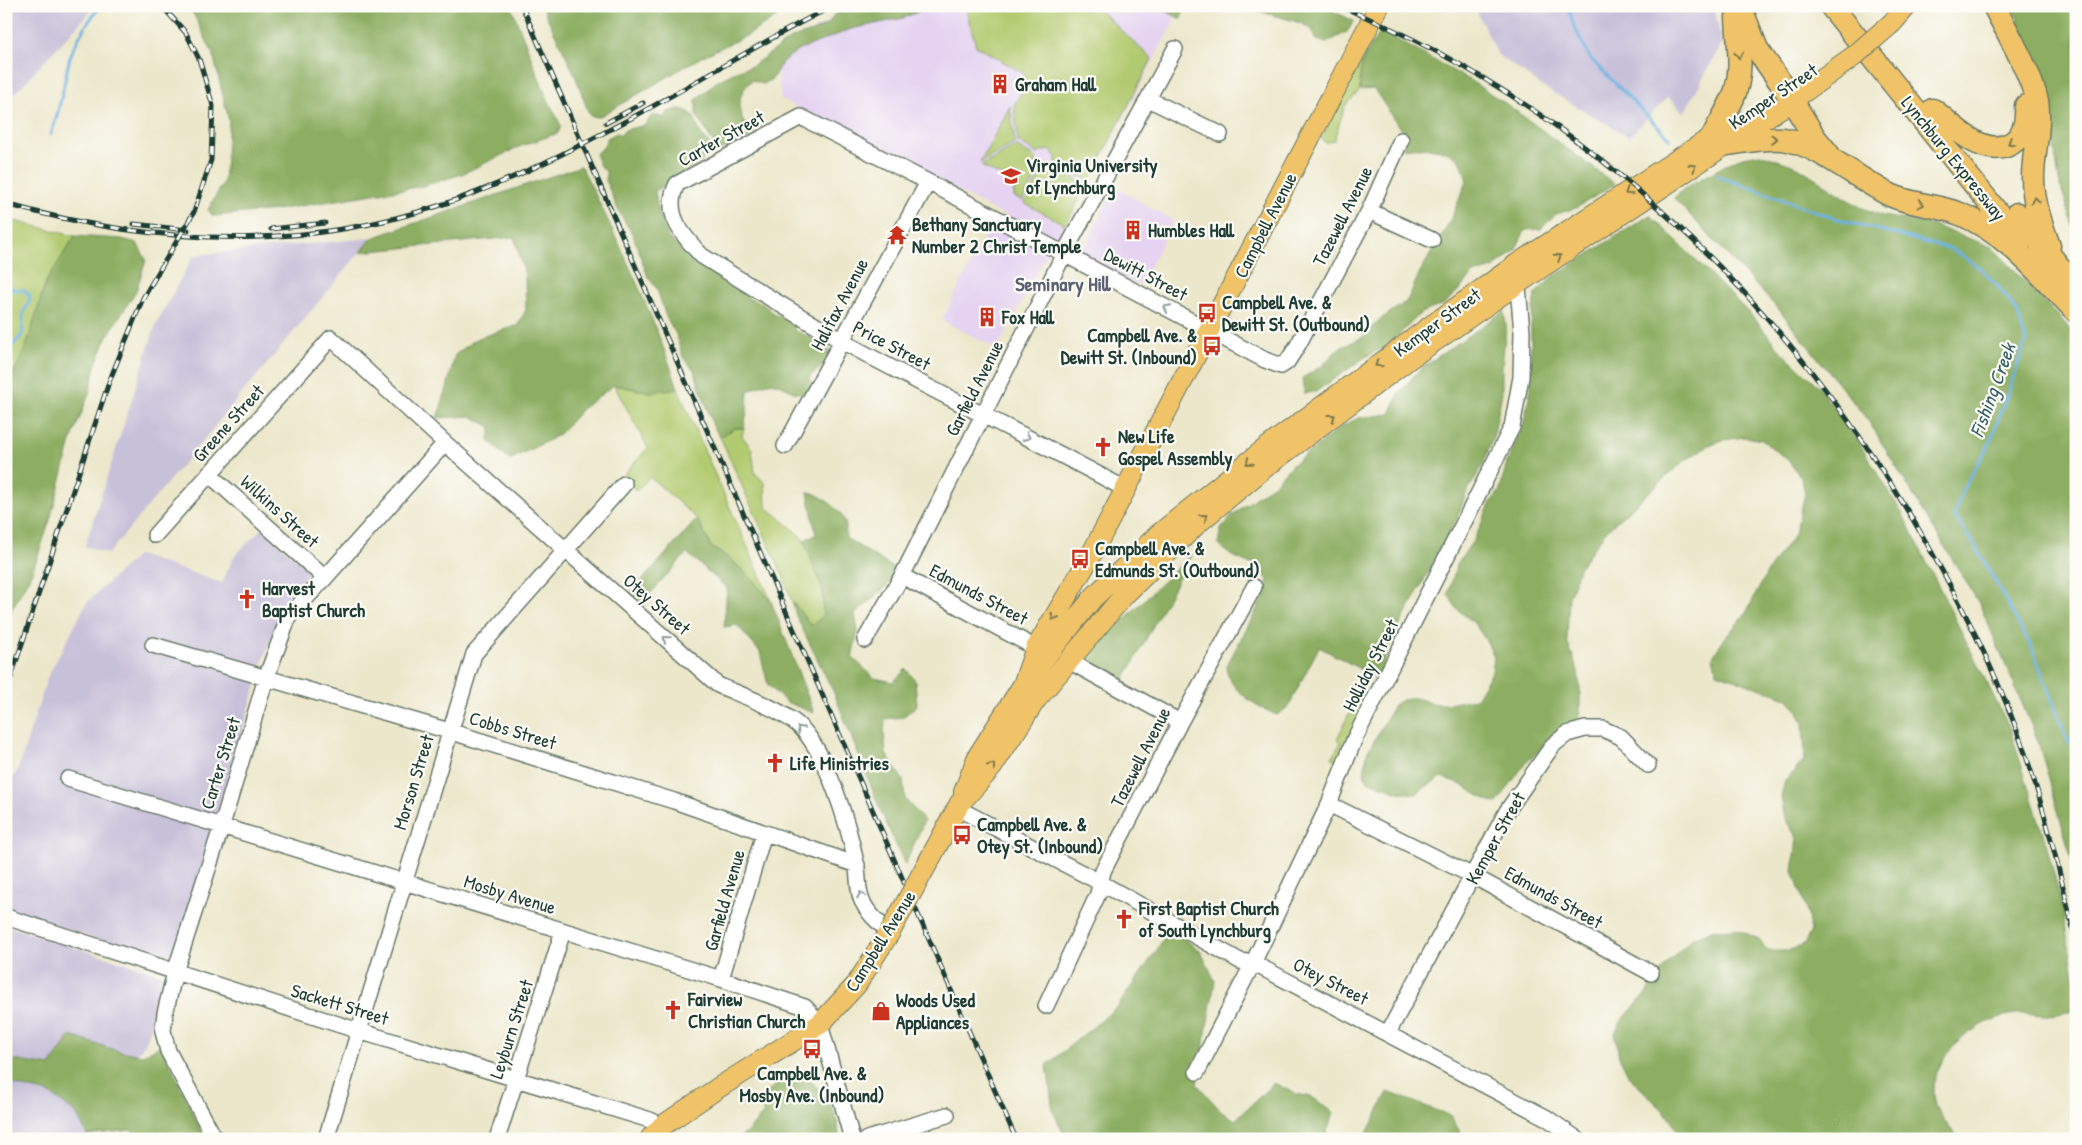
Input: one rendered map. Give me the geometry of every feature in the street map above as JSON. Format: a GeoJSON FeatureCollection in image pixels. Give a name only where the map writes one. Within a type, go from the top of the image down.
{"type":"FeatureCollection","features":[{"type":"Feature","properties":{"kind":"highway"},"geometry":{"type":"LineString","coordinates":[[1738,6],[1757,50],[1815,138],[1835,162]]}},
{"type":"Feature","properties":{"kind":"highway"},"geometry":{"type":"LineString","coordinates":[[1738,6],[1740,64],[1738,79],[1719,140],[1782,139],[1802,144],[1892,196],[1958,213],[1982,224],[2004,238],[2076,311]]}},
{"type":"Feature","properties":{"kind":"highway","name":"Lynchburg Expressway"},"geometry":{"type":"LineString","coordinates":[[1831,6],[2076,311]]}},
{"type":"Feature","properties":{"kind":"highway","name":"Lynchburg Expressway"},"geometry":{"type":"LineString","coordinates":[[1850,6],[2076,288]]}},
{"type":"Feature","properties":{"kind":"highway"},"geometry":{"type":"LineString","coordinates":[[1933,110],[1985,147],[1997,149],[2008,146],[2022,134],[2026,116],[2026,105],[2020,87],[1977,6]]}},
{"type":"Feature","properties":{"kind":"highway"},"geometry":{"type":"LineString","coordinates":[[1994,6],[2030,81],[2036,101],[2038,123],[2033,177],[2034,197],[2039,220],[2056,263]]}},
{"type":"Feature","properties":{"kind":"main road","name":"Campbell Avenue"},"geometry":{"type":"LineString","coordinates":[[656,1133],[718,1088],[820,1024],[856,985],[890,932],[959,806],[978,756],[1023,685],[1036,648],[1079,575],[1210,331],[1379,6]]}},
{"type":"Feature","properties":{"kind":"main road","name":"Kemper Street"},"geometry":{"type":"LineString","coordinates":[[1023,685],[1093,598],[1159,534],[1266,448],[1428,328],[1517,274],[1788,95],[1850,52],[1889,15],[1907,6]]}},
{"type":"Feature","properties":{"kind":"main road","name":"Kemper Street"},"geometry":{"type":"LineString","coordinates":[[1108,614],[1125,594],[1198,523],[1256,475],[1517,274]]}},
{"type":"Feature","properties":{"kind":"main road"},"geometry":{"type":"LineString","coordinates":[[1079,575],[1093,598],[1108,614]]}},
{"type":"Feature","properties":{"kind":"main road","name":"Campbell Avenue"},"geometry":{"type":"LineString","coordinates":[[959,806],[992,767],[1035,701],[1108,614]]}},
{"type":"Feature","properties":{"kind":"street","name":"Garfield Avenue"},"geometry":{"type":"LineString","coordinates":[[865,640],[902,576],[1065,253],[1175,49]]}},
{"type":"Feature","properties":{"kind":"street"},"geometry":{"type":"LineString","coordinates":[[1148,99],[1220,134]]}},
{"type":"Feature","properties":{"kind":"street","name":"Dewitt Street"},"geometry":{"type":"LineString","coordinates":[[801,117],[1065,253],[1265,360],[1281,366],[1287,362]]}},
{"type":"Feature","properties":{"kind":"street","name":"Carter Street"},"geometry":{"type":"LineString","coordinates":[[671,202],[678,184],[801,117]]}},
{"type":"Feature","properties":{"kind":"street","name":"Tazewell Avenue"},"geometry":{"type":"LineString","coordinates":[[1287,362],[1298,346],[1369,211],[1401,140]]}},
{"type":"Feature","properties":{"kind":"street","name":"Halifax Avenue"},"geometry":{"type":"LineString","coordinates":[[785,446],[928,182]]}},
{"type":"Feature","properties":{"kind":"street","name":"Price Street"},"geometry":{"type":"LineString","coordinates":[[671,202],[672,214],[680,229],[702,256],[842,341],[983,416],[1054,450],[1124,489]]}},
{"type":"Feature","properties":{"kind":"street"},"geometry":{"type":"LineString","coordinates":[[1369,211],[1432,240]]}},
{"type":"Feature","properties":{"kind":"street","name":"Holliday Street"},"geometry":{"type":"LineString","coordinates":[[1197,1072],[1253,963],[1329,804],[1354,740],[1512,427],[1521,377],[1522,332],[1517,274]]}},
{"type":"Feature","properties":{"kind":"street","name":"Otey Street"},"geometry":{"type":"LineString","coordinates":[[331,338],[444,443],[718,685],[760,703],[797,725],[817,748],[850,833],[857,865],[861,899],[868,913],[890,932]]}},
{"type":"Feature","properties":{"kind":"street","name":"Greene Street"},"geometry":{"type":"LineString","coordinates":[[155,535],[331,338]]}},
{"type":"Feature","properties":{"kind":"street","name":"Carter Street"},"geometry":{"type":"LineString","coordinates":[[215,1139],[168,1052],[163,1031],[165,1013],[175,972],[266,678],[289,616],[444,443]]}},
{"type":"Feature","properties":{"kind":"street","name":"Wilkins Street"},"geometry":{"type":"LineString","coordinates":[[209,474],[325,578]]}},
{"type":"Feature","properties":{"kind":"street","name":"Morson Street"},"geometry":{"type":"LineString","coordinates":[[326,1139],[474,654],[624,484]]}},
{"type":"Feature","properties":{"kind":"street","name":"Edmunds Street"},"geometry":{"type":"LineString","coordinates":[[902,576],[1036,648]]}},
{"type":"Feature","properties":{"kind":"street","name":"Tazewell Avenue"},"geometry":{"type":"LineString","coordinates":[[1046,1006],[1098,894],[1103,871],[1180,722],[1254,586]]}},
{"type":"Feature","properties":{"kind":"street","name":"Cobbs Street"},"geometry":{"type":"LineString","coordinates":[[153,645],[449,731],[674,801],[857,865]]}},
{"type":"Feature","properties":{"kind":"street"},"geometry":{"type":"LineString","coordinates":[[1069,661],[1180,722]]}},
{"type":"Feature","properties":{"kind":"street","name":"Kemper Street"},"geometry":{"type":"LineString","coordinates":[[1388,1033],[1494,834],[1522,787],[1553,745],[1567,734],[1585,729],[1603,729],[1622,736],[1648,765]]}},
{"type":"Feature","properties":{"kind":"street","name":"Mosby Avenue"},"geometry":{"type":"LineString","coordinates":[[68,779],[722,979],[805,1007],[820,1024],[852,1139]]}},
{"type":"Feature","properties":{"kind":"street","name":"Edmunds Street"},"geometry":{"type":"LineString","coordinates":[[1329,804],[1473,876],[1651,973]]}},
{"type":"Feature","properties":{"kind":"street","name":"Otey Street"},"geometry":{"type":"LineString","coordinates":[[959,806],[1101,882],[1240,961],[1253,963],[1546,1118],[1577,1139]]}},
{"type":"Feature","properties":{"kind":"street","name":"Garfield Avenue"},"geometry":{"type":"LineString","coordinates":[[722,979],[764,833]]}},
{"type":"Feature","properties":{"kind":"street","name":"Sackett Street"},"geometry":{"type":"LineString","coordinates":[[6,917],[359,1031],[650,1120],[656,1133]]}},
{"type":"Feature","properties":{"kind":"street","name":"Leyburn Street"},"geometry":{"type":"LineString","coordinates":[[497,1139],[563,931]]}},
{"type":"Feature","properties":{"kind":"street"},"geometry":{"type":"LineString","coordinates":[[867,1139],[947,1115]]}},
{"type":"Feature","properties":{"kind":"shaded area"},"geometry":{"type":"Polygon","coordinates":[[[6,6],[82,6],[91,11],[6,103],[6,6]]]}},
{"type":"Feature","properties":{"kind":"shaded area","name":"Virginia University of Lynchburg"},"geometry":{"type":"Polygon","coordinates":[[[858,6],[1182,6],[1057,243],[781,99],[775,51],[858,6]]]}},
{"type":"Feature","properties":{"kind":"shaded area"},"geometry":{"type":"Polygon","coordinates":[[[1474,6],[1713,6],[1722,43],[1684,113],[1668,97],[1629,137],[1545,88],[1498,55],[1474,6]]]}},
{"type":"Feature","properties":{"kind":"shaded area","name":"Virginia University of Lynchburg"},"geometry":{"type":"Polygon","coordinates":[[[1115,187],[1174,221],[1139,286],[1080,255],[1115,187]]]}},
{"type":"Feature","properties":{"kind":"shaded area","name":"Virginia University of Lynchburg"},"geometry":{"type":"Polygon","coordinates":[[[992,222],[1048,251],[997,349],[942,320],[992,222]]]}},
{"type":"Feature","properties":{"kind":"shaded area"},"geometry":{"type":"Polygon","coordinates":[[[372,238],[108,554],[85,546],[156,324],[194,255],[372,238]]]}},
{"type":"Feature","properties":{"kind":"shaded area"},"geometry":{"type":"Polygon","coordinates":[[[262,529],[310,571],[284,601],[263,662],[173,964],[6,910],[6,795],[21,761],[47,678],[87,602],[138,555],[222,583],[234,556],[262,529]]]}},
{"type":"Feature","properties":{"kind":"shaded area"},"geometry":{"type":"Polygon","coordinates":[[[6,926],[168,976],[146,1042],[137,1054],[119,1051],[50,1066],[6,1059],[6,926]]]}},
{"type":"Feature","properties":{"kind":"shaded area"},"geometry":{"type":"Polygon","coordinates":[[[6,1083],[49,1093],[76,1113],[87,1135],[89,1135],[88,1139],[6,1139],[6,1083]]]}},
{"type":"Feature","properties":{"kind":"green space"},"geometry":{"type":"Polygon","coordinates":[[[186,6],[511,6],[546,96],[561,126],[558,133],[521,146],[462,174],[423,186],[276,210],[213,216],[208,210],[224,181],[229,121],[213,54],[194,15],[186,6]]]}},
{"type":"Feature","properties":{"kind":"green space"},"geometry":{"type":"Polygon","coordinates":[[[542,6],[794,6],[748,35],[703,56],[599,117],[590,116],[574,73],[542,6]]]}},
{"type":"Feature","properties":{"kind":"green space"},"geometry":{"type":"Polygon","coordinates":[[[853,6],[932,6],[903,18],[851,29],[799,50],[783,61],[772,79],[763,84],[752,80],[742,94],[740,104],[743,122],[754,128],[755,136],[718,151],[696,114],[696,100],[716,82],[739,70],[752,66],[792,38],[812,32],[828,24],[834,15],[853,6]]]}},
{"type":"Feature","properties":{"kind":"green space"},"geometry":{"type":"Polygon","coordinates":[[[965,6],[1095,6],[1152,59],[1089,181],[1056,164],[1056,157],[1050,150],[1042,151],[1038,154],[1018,142],[1014,105],[1025,86],[1020,83],[1025,74],[976,46],[965,6]]]}},
{"type":"Feature","properties":{"kind":"green space"},"geometry":{"type":"Polygon","coordinates":[[[1156,6],[1185,6],[1181,19],[1156,6]]]}},
{"type":"Feature","properties":{"kind":"green space"},"geometry":{"type":"Polygon","coordinates":[[[1249,6],[1322,6],[1354,21],[1347,32],[1326,43],[1315,39],[1312,29],[1304,25],[1249,6]]]}},
{"type":"Feature","properties":{"kind":"green space"},"geometry":{"type":"Polygon","coordinates":[[[2014,6],[2054,6],[2076,13],[2076,235],[2059,181],[2045,81],[2021,31],[2014,6]]]}},
{"type":"Feature","properties":{"kind":"green space"},"geometry":{"type":"Polygon","coordinates":[[[1381,31],[1466,78],[1505,103],[1615,184],[1576,208],[1556,214],[1541,229],[1525,230],[1515,251],[1493,268],[1473,274],[1444,304],[1421,313],[1388,345],[1364,358],[1317,391],[1304,394],[1302,378],[1321,367],[1338,349],[1363,337],[1378,321],[1407,301],[1420,272],[1450,221],[1467,181],[1461,164],[1449,153],[1425,148],[1404,149],[1403,133],[1374,89],[1360,90],[1364,58],[1381,31]]]}},
{"type":"Feature","properties":{"kind":"green space"},"geometry":{"type":"Polygon","coordinates":[[[1366,52],[1360,75],[1360,90],[1345,106],[1334,140],[1326,143],[1321,139],[1366,52]]]}},
{"type":"Feature","properties":{"kind":"green space"},"geometry":{"type":"Polygon","coordinates":[[[1010,106],[1015,143],[980,163],[1010,106]]]}},
{"type":"Feature","properties":{"kind":"green space"},"geometry":{"type":"Polygon","coordinates":[[[679,109],[692,114],[701,134],[710,145],[700,164],[694,170],[655,191],[658,210],[668,237],[682,250],[736,286],[748,298],[763,304],[775,315],[790,319],[795,331],[829,344],[828,362],[811,375],[808,392],[796,393],[780,384],[772,383],[748,391],[744,428],[735,428],[720,437],[713,426],[694,370],[683,357],[676,334],[666,317],[657,289],[648,277],[633,235],[618,210],[606,181],[606,171],[600,166],[595,154],[603,148],[607,138],[617,133],[621,135],[625,130],[645,125],[652,115],[664,117],[668,112],[679,109]]]}},
{"type":"Feature","properties":{"kind":"green space"},"geometry":{"type":"Polygon","coordinates":[[[1016,146],[1036,158],[1036,163],[1041,169],[1022,201],[1014,197],[1013,182],[981,166],[1016,146]]]}},
{"type":"Feature","properties":{"kind":"green space"},"geometry":{"type":"Polygon","coordinates":[[[1760,154],[1798,167],[1860,207],[1883,216],[1932,225],[1992,247],[2064,322],[2076,338],[2076,874],[2038,741],[1980,605],[1869,422],[1781,312],[1674,198],[1686,187],[1735,160],[1760,154]]]}},
{"type":"Feature","properties":{"kind":"green space"},"geometry":{"type":"Polygon","coordinates":[[[581,166],[633,275],[657,331],[678,388],[650,392],[614,385],[583,408],[557,436],[509,460],[489,441],[491,427],[471,416],[437,418],[455,355],[476,339],[518,325],[526,310],[525,275],[514,237],[361,252],[372,238],[581,166]]]}},
{"type":"Feature","properties":{"kind":"green space"},"geometry":{"type":"Polygon","coordinates":[[[1054,167],[1086,185],[1066,225],[1024,203],[1043,170],[1048,171],[1054,167]]]}},
{"type":"Feature","properties":{"kind":"green space"},"geometry":{"type":"Polygon","coordinates":[[[1650,215],[1753,317],[1779,349],[1817,385],[1858,441],[1902,513],[2010,729],[2046,843],[2061,901],[2076,986],[2074,1011],[2050,1015],[2013,1014],[1995,1019],[1967,1034],[1955,1045],[1945,1057],[1938,1070],[1934,1085],[1938,1110],[1944,1121],[1959,1139],[1683,1139],[1665,1112],[1630,1078],[1619,1057],[1615,1033],[1622,1020],[1646,994],[1651,984],[1669,961],[1691,939],[1712,930],[1736,929],[1759,939],[1765,948],[1772,951],[1789,951],[1804,944],[1811,931],[1806,908],[1793,871],[1797,838],[1785,819],[1781,796],[1785,781],[1803,762],[1805,755],[1803,723],[1797,709],[1786,698],[1717,673],[1713,657],[1721,643],[1746,613],[1768,571],[1795,533],[1805,494],[1802,479],[1788,460],[1762,440],[1746,437],[1722,440],[1707,446],[1679,465],[1606,531],[1580,566],[1569,597],[1567,640],[1578,671],[1580,713],[1577,720],[1526,762],[1497,803],[1490,802],[1456,782],[1441,777],[1415,794],[1399,792],[1368,781],[1364,774],[1367,753],[1394,705],[1407,698],[1417,698],[1444,704],[1476,699],[1492,672],[1494,657],[1487,642],[1474,623],[1456,608],[1448,594],[1457,564],[1475,538],[1491,502],[1500,490],[1507,462],[1523,426],[1531,388],[1531,325],[1535,294],[1551,278],[1650,215]]]}},
{"type":"Feature","properties":{"kind":"green space"},"geometry":{"type":"Polygon","coordinates":[[[6,219],[75,236],[46,282],[27,344],[6,391],[6,219]]]}},
{"type":"Feature","properties":{"kind":"green space"},"geometry":{"type":"Polygon","coordinates":[[[75,236],[122,239],[137,243],[146,260],[136,291],[108,335],[95,366],[90,391],[72,438],[50,520],[33,570],[12,609],[6,629],[6,391],[27,344],[46,282],[75,236]]]}},
{"type":"Feature","properties":{"kind":"green space"},"geometry":{"type":"Polygon","coordinates":[[[1504,311],[1506,326],[1502,367],[1502,392],[1494,434],[1483,465],[1466,494],[1457,518],[1387,649],[1381,674],[1377,678],[1319,647],[1288,707],[1277,715],[1252,702],[1232,683],[1226,667],[1264,596],[1268,580],[1260,567],[1237,558],[1222,548],[1218,543],[1221,528],[1231,516],[1275,483],[1292,465],[1344,425],[1359,418],[1390,414],[1399,393],[1420,369],[1504,311]]]}},
{"type":"Feature","properties":{"kind":"green space"},"geometry":{"type":"Polygon","coordinates":[[[614,385],[650,392],[678,388],[771,601],[751,578],[730,559],[711,547],[697,519],[650,477],[636,491],[624,474],[648,448],[614,385]]]}},
{"type":"Feature","properties":{"kind":"green space"},"geometry":{"type":"Polygon","coordinates":[[[735,428],[744,428],[742,436],[752,449],[755,473],[765,483],[766,507],[802,538],[815,567],[823,593],[823,616],[811,626],[792,601],[783,576],[720,437],[735,428]]]}},
{"type":"Feature","properties":{"kind":"green space"},"geometry":{"type":"Polygon","coordinates":[[[808,492],[818,495],[835,507],[846,524],[846,538],[898,571],[885,588],[855,614],[858,631],[852,657],[874,678],[893,682],[906,669],[915,680],[917,705],[903,717],[885,719],[884,733],[886,754],[903,780],[905,799],[924,821],[905,865],[879,807],[834,693],[796,616],[792,601],[811,626],[823,616],[823,591],[804,540],[816,535],[808,492]]]}},
{"type":"Feature","properties":{"kind":"green space"},"geometry":{"type":"Polygon","coordinates":[[[697,519],[711,547],[730,559],[751,578],[771,601],[814,713],[786,702],[768,685],[760,652],[737,625],[724,627],[727,588],[687,553],[641,604],[630,594],[697,519]]]}},
{"type":"Feature","properties":{"kind":"green space"},"geometry":{"type":"Polygon","coordinates":[[[1191,555],[1123,682],[1092,665],[1087,655],[1191,555]]]}},
{"type":"Feature","properties":{"kind":"green space"},"geometry":{"type":"Polygon","coordinates":[[[1359,706],[1364,709],[1341,759],[1332,758],[1341,742],[1337,739],[1349,714],[1352,715],[1356,707],[1359,706]]]}},
{"type":"Feature","properties":{"kind":"green space"},"geometry":{"type":"Polygon","coordinates":[[[1169,928],[1200,950],[1215,981],[1197,1084],[1220,1110],[1235,1120],[1274,1083],[1296,1094],[1312,1097],[1334,1113],[1324,1139],[1066,1139],[1053,1111],[1047,1065],[1117,1007],[1157,950],[1169,928]]]}},
{"type":"Feature","properties":{"kind":"green space"},"geometry":{"type":"Polygon","coordinates":[[[70,1036],[119,1051],[143,1055],[161,1045],[205,1139],[141,1139],[131,1130],[87,1135],[76,1113],[49,1093],[6,1083],[6,1059],[50,1066],[70,1036]]]}},
{"type":"Feature","properties":{"kind":"green space"},"geometry":{"type":"Polygon","coordinates":[[[800,1072],[828,1101],[836,1118],[839,1139],[737,1139],[746,1133],[764,1113],[757,1100],[776,1085],[800,1072]]]}},
{"type":"Feature","properties":{"kind":"green space"},"geometry":{"type":"Polygon","coordinates":[[[1388,1092],[1451,1116],[1464,1139],[1364,1139],[1388,1092]]]}},
{"type":"Feature","properties":{"kind":"waterway"},"geometry":{"type":"LineString","coordinates":[[51,134],[73,50],[91,18],[101,6]]}},
{"type":"Feature","properties":{"kind":"waterway","name":"Fishing Creek"},"geometry":{"type":"LineString","coordinates":[[1568,6],[1573,24],[1590,58],[1670,139]]}},
{"type":"Feature","properties":{"kind":"waterway","name":"Fishing Creek"},"geometry":{"type":"LineString","coordinates":[[1718,176],[1834,218],[1954,250],[1981,269],[2002,291],[2018,314],[2026,341],[1991,441],[1963,489],[1954,516],[1976,547],[2032,648],[2068,742],[2076,746]]}},
{"type":"Feature","properties":{"kind":"waterway"},"geometry":{"type":"LineString","coordinates":[[6,286],[17,290],[24,290],[30,296],[29,303],[23,314],[22,335],[9,350],[11,357],[6,368]]}},
{"type":"Feature","properties":{"kind":"railway"},"geometry":{"type":"LineString","coordinates":[[6,692],[109,382],[143,298],[194,212],[211,160],[213,106],[199,59],[186,33],[162,6]]}},
{"type":"Feature","properties":{"kind":"railway"},"geometry":{"type":"LineString","coordinates":[[522,6],[1016,1139]]}},
{"type":"Feature","properties":{"kind":"railway"},"geometry":{"type":"LineString","coordinates":[[6,204],[113,228],[222,237],[276,236],[331,231],[384,221],[462,198],[510,179],[556,157],[650,108],[833,6]]}},
{"type":"Feature","properties":{"kind":"railway"},"geometry":{"type":"LineString","coordinates":[[1340,6],[1432,49],[1519,101],[1601,160],[1677,225],[1748,297],[1813,374],[1873,456],[1926,542],[1955,594],[1994,674],[2034,779],[2054,849],[2076,942]]}},
{"type":"Feature","properties":{"kind":"railway"},"geometry":{"type":"LineString","coordinates":[[606,123],[643,103]]}},
{"type":"Feature","properties":{"kind":"railway"},"geometry":{"type":"LineString","coordinates":[[271,229],[325,223]]}},
{"type":"Feature","properties":{"kind":"railway"},"geometry":{"type":"LineString","coordinates":[[134,224],[188,230]]}},
{"type":"Feature","properties":{"kind":"place","name":"Graham Hall"},"geometry":{"type":"Point","coordinates":[1000,84]}},
{"type":"Feature","properties":{"kind":"place","name":"Virginia University of Lynchburg"},"geometry":{"type":"Point","coordinates":[1011,176]}},
{"type":"Feature","properties":{"kind":"place","name":"Humbles Hall"},"geometry":{"type":"Point","coordinates":[1133,230]}},
{"type":"Feature","properties":{"kind":"place","name":"Bethany Sanctuary Number 2 Christ Temple"},"geometry":{"type":"Point","coordinates":[897,235]}},
{"type":"Feature","properties":{"kind":"place","name":"Campbell Ave. & Dewitt St. (Outbound)"},"geometry":{"type":"Point","coordinates":[1207,313]}},
{"type":"Feature","properties":{"kind":"place","name":"Fox Hall"},"geometry":{"type":"Point","coordinates":[987,317]}},
{"type":"Feature","properties":{"kind":"place","name":"Campbell Ave. & Dewitt St. (Inbound)"},"geometry":{"type":"Point","coordinates":[1212,346]}},
{"type":"Feature","properties":{"kind":"place","name":"New Life Gospel Assembly"},"geometry":{"type":"Point","coordinates":[1103,447]}},
{"type":"Feature","properties":{"kind":"place","name":"Campbell Ave. & Edmunds St. (Outbound)"},"geometry":{"type":"Point","coordinates":[1080,559]}},
{"type":"Feature","properties":{"kind":"place","name":"Harvest Baptist Church"},"geometry":{"type":"Point","coordinates":[247,599]}},
{"type":"Feature","properties":{"kind":"place","name":"Life Ministries"},"geometry":{"type":"Point","coordinates":[775,763]}},
{"type":"Feature","properties":{"kind":"place","name":"Campbell Ave. & Otey St. (Inbound)"},"geometry":{"type":"Point","coordinates":[962,835]}},
{"type":"Feature","properties":{"kind":"place","name":"First Baptist Church of South Lynchburg"},"geometry":{"type":"Point","coordinates":[1124,919]}},
{"type":"Feature","properties":{"kind":"place","name":"Fairview Christian Church"},"geometry":{"type":"Point","coordinates":[673,1010]}},
{"type":"Feature","properties":{"kind":"place","name":"Woods Used Appliances"},"geometry":{"type":"Point","coordinates":[881,1011]}},
{"type":"Feature","properties":{"kind":"place","name":"Campbell Ave. & Mosby Ave. (Inbound)"},"geometry":{"type":"Point","coordinates":[812,1049]}},
{"type":"Feature","properties":{"kind":"district","name":"Seminary Hill"},"geometry":{"type":"Point","coordinates":[1063,283]}}]}
